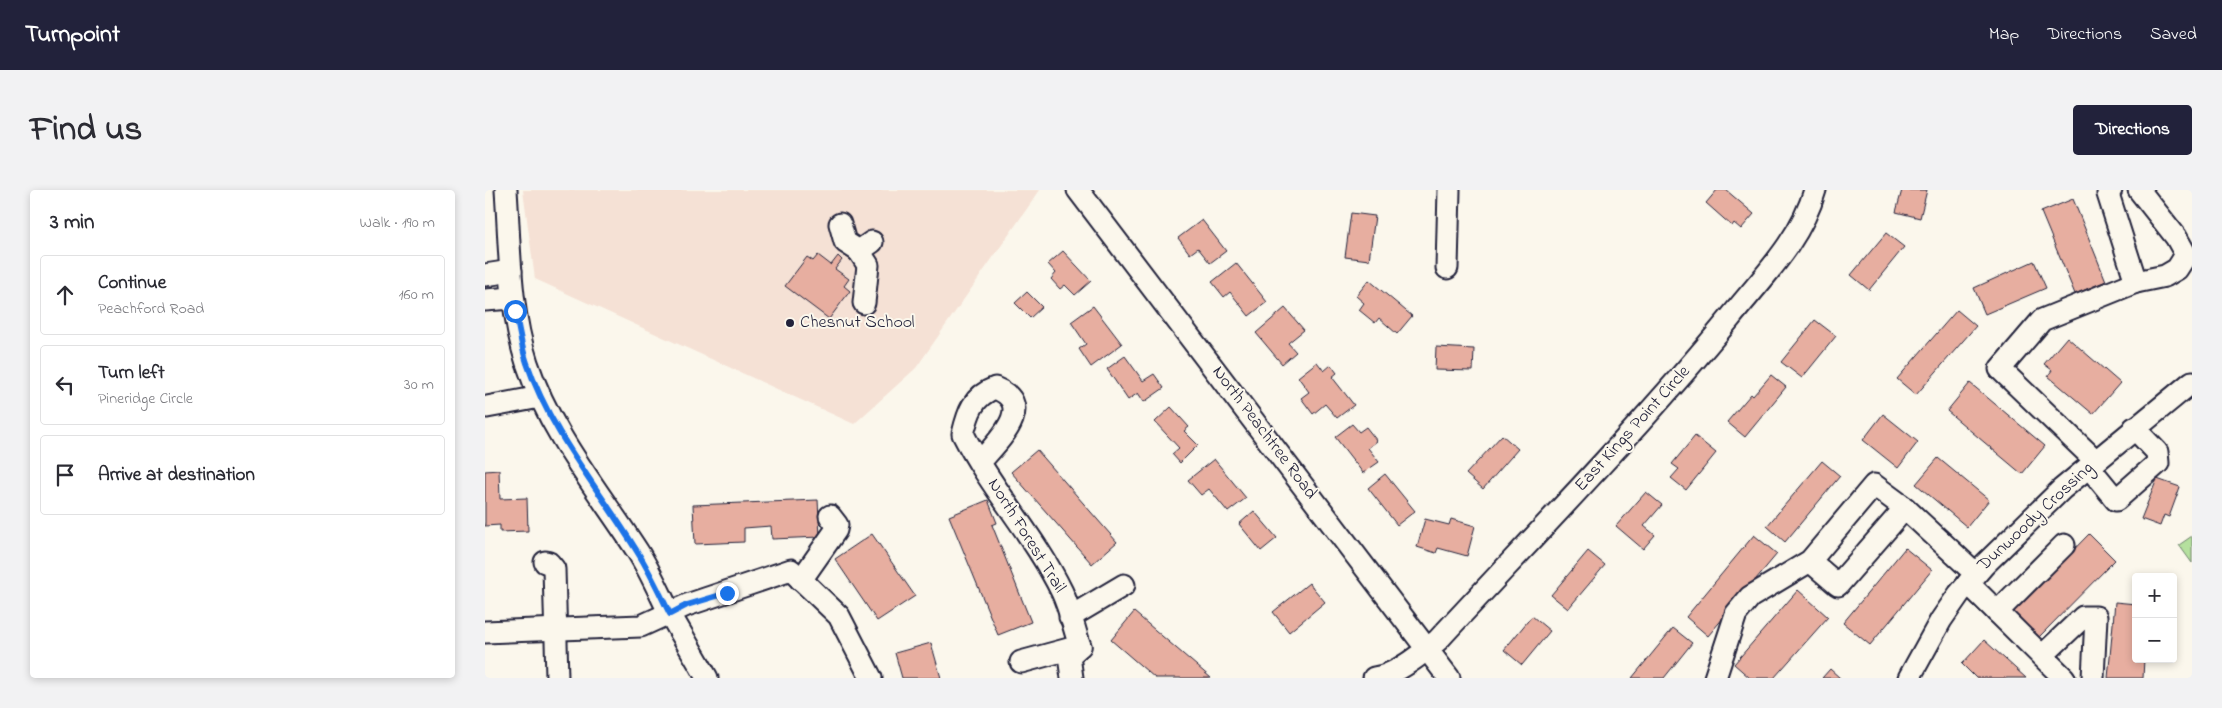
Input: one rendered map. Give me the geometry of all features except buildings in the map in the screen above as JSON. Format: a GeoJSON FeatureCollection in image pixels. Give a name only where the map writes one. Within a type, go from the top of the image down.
{"type":"FeatureCollection","features":[{"type":"Feature","properties":{"kind":"street"},"geometry":{"type":"LineString","coordinates":[[506,190],[513,298],[527,362],[540,397],[559,434],[583,472],[639,553],[670,614],[707,678]]}},
{"type":"Feature","properties":{"kind":"street","name":"North Peachtree Road"},"geometry":{"type":"LineString","coordinates":[[1077,190],[1449,678]]}},
{"type":"Feature","properties":{"kind":"street"},"geometry":{"type":"LineString","coordinates":[[1447,268],[1449,190]]}},
{"type":"Feature","properties":{"kind":"street","name":"East Kings Point Circle"},"geometry":{"type":"LineString","coordinates":[[1427,650],[1685,373],[1790,244],[1810,208],[1815,190]]}},
{"type":"Feature","properties":{"kind":"street"},"geometry":{"type":"LineString","coordinates":[[2111,190],[2107,194],[2135,282]]}},
{"type":"Feature","properties":{"kind":"street"},"geometry":{"type":"LineString","coordinates":[[2134,428],[2157,452],[2158,463],[2115,500],[2092,464],[2000,369],[2041,320],[2135,282],[2165,276],[2177,269],[2186,255],[2176,236],[2139,190]]}},
{"type":"Feature","properties":{"kind":"street"},"geometry":{"type":"LineString","coordinates":[[840,224],[845,242],[865,247],[868,265],[864,303]]}},
{"type":"Feature","properties":{"kind":"street"},"geometry":{"type":"LineString","coordinates":[[485,275],[511,271]]}},
{"type":"Feature","properties":{"kind":"street"},"geometry":{"type":"LineString","coordinates":[[485,300],[513,298]]}},
{"type":"Feature","properties":{"kind":"street","name":"Dunwoody Crossing"},"geometry":{"type":"LineString","coordinates":[[1909,678],[1941,620],[1972,578],[2062,489],[2192,382]]}},
{"type":"Feature","properties":{"kind":"street"},"geometry":{"type":"LineString","coordinates":[[487,408],[540,397]]}},
{"type":"Feature","properties":{"kind":"street","name":"North Forest Trail"},"geometry":{"type":"LineString","coordinates":[[976,457],[1011,507],[1062,592],[1080,646]]}},
{"type":"Feature","properties":{"kind":"street"},"geometry":{"type":"LineString","coordinates":[[1715,678],[1737,614],[1750,596],[1810,561],[1874,485],[1905,508],[1972,578],[1997,612],[2064,678]]}},
{"type":"Feature","properties":{"kind":"street"},"geometry":{"type":"LineString","coordinates":[[1810,561],[1838,585],[1905,508]]}},
{"type":"Feature","properties":{"kind":"street"},"geometry":{"type":"LineString","coordinates":[[801,580],[836,530],[837,525],[830,516]]}},
{"type":"Feature","properties":{"kind":"street"},"geometry":{"type":"LineString","coordinates":[[1997,612],[2064,545]]}},
{"type":"Feature","properties":{"kind":"street"},"geometry":{"type":"LineString","coordinates":[[545,562],[552,565],[554,569],[557,678]]}},
{"type":"Feature","properties":{"kind":"street"},"geometry":{"type":"LineString","coordinates":[[485,632],[641,626],[687,605],[791,570],[839,616],[871,678]]}},
{"type":"Feature","properties":{"kind":"street"},"geometry":{"type":"LineString","coordinates":[[1070,617],[1124,585]]}},
{"type":"Feature","properties":{"kind":"street"},"geometry":{"type":"LineString","coordinates":[[2042,656],[2083,616],[2096,617],[2093,678]]}},
{"type":"Feature","properties":{"kind":"street"},"geometry":{"type":"LineString","coordinates":[[1021,662],[1080,646]]}},
{"type":"Feature","properties":{"kind":"street"},"geometry":{"type":"LineString","coordinates":[[1073,678],[1069,656],[1080,646]]}},
{"type":"Feature","properties":{"kind":"street"},"geometry":{"type":"LineString","coordinates":[[1374,678],[1380,677],[1427,650]]}},
{"type":"Feature","properties":{"kind":"shaded area","name":"Chesnut School"},"geometry":{"type":"Polygon","coordinates":[[[523,190],[1040,190],[916,368],[854,424],[535,279],[523,190]]]}},
{"type":"Feature","properties":{"kind":"green space"},"geometry":{"type":"Polygon","coordinates":[[[2192,536],[2192,563],[2179,545],[2192,536]]]}},
{"type":"Feature","properties":{"kind":"place","name":"Chesnut School"},"geometry":{"type":"Point","coordinates":[790,323]}},
{"type":"Feature","properties":{"kind":"route"},"geometry":{"type":"LineString","coordinates":[[515,311],[521,342],[540,397],[559,434],[583,472],[639,553],[670,614],[687,605],[727,593]]}}]}
